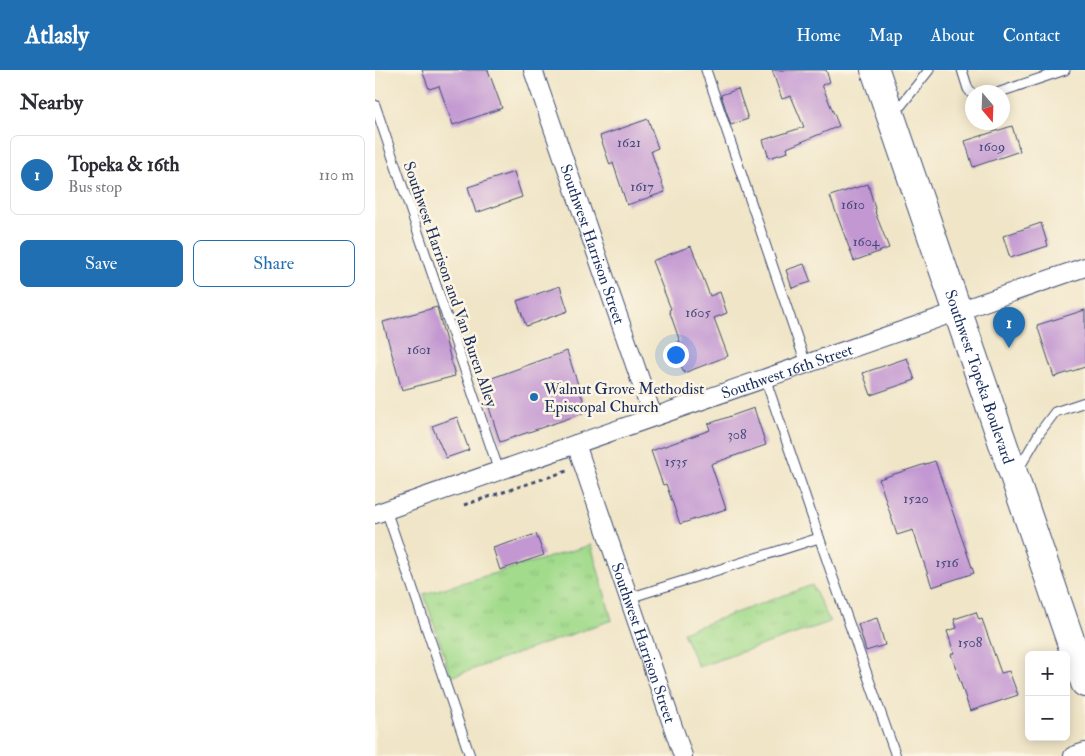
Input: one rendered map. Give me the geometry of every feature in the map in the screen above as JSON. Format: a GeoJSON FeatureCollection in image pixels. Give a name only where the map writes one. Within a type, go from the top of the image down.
{"type":"FeatureCollection","features":[{"type":"Feature","properties":{"kind":"main road","name":"Southwest Topeka Boulevard"},"geometry":{"type":"LineString","coordinates":[[875,70],[1085,682]]}},
{"type":"Feature","properties":{"kind":"street","name":"Southwest Harrison Street"},"geometry":{"type":"LineString","coordinates":[[533,70],[653,417]]}},
{"type":"Feature","properties":{"kind":"street","name":"Southwest 16th Street"},"geometry":{"type":"LineString","coordinates":[[381,512],[1085,267]]}},
{"type":"Feature","properties":{"kind":"street","name":"Southwest Harrison Street"},"geometry":{"type":"LineString","coordinates":[[576,444],[683,756]]}},
{"type":"Feature","properties":{"kind":"street"},"geometry":{"type":"LineString","coordinates":[[1073,756],[1085,752]]}},
{"type":"Feature","properties":{"kind":"lane"},"geometry":{"type":"LineString","coordinates":[[705,70],[806,364]]}},
{"type":"Feature","properties":{"kind":"lane"},"geometry":{"type":"LineString","coordinates":[[891,118],[929,70]]}},
{"type":"Feature","properties":{"kind":"lane"},"geometry":{"type":"LineString","coordinates":[[962,70],[967,85]]}},
{"type":"Feature","properties":{"kind":"lane"},"geometry":{"type":"LineString","coordinates":[[1010,89],[1065,70]]}},
{"type":"Feature","properties":{"kind":"lane","name":"Southwest Harrison and Van Buren Alley"},"geometry":{"type":"LineString","coordinates":[[375,106],[499,471]]}},
{"type":"Feature","properties":{"kind":"lane"},"geometry":{"type":"LineString","coordinates":[[765,378],[896,756]]}},
{"type":"Feature","properties":{"kind":"lane"},"geometry":{"type":"LineString","coordinates":[[1014,476],[1040,432],[1055,412],[1085,402]]}},
{"type":"Feature","properties":{"kind":"lane"},"geometry":{"type":"LineString","coordinates":[[381,512],[470,756]]}},
{"type":"Feature","properties":{"kind":"lane"},"geometry":{"type":"LineString","coordinates":[[629,598],[819,538]]}},
{"type":"Feature","properties":{"kind":"path"},"geometry":{"type":"LineString","coordinates":[[456,507],[583,465]]}},
{"type":"Feature","properties":{"kind":"green space"},"geometry":{"type":"Polygon","coordinates":[[[591,545],[612,620],[451,677],[424,594],[591,545]]]}},
{"type":"Feature","properties":{"kind":"green space"},"geometry":{"type":"Polygon","coordinates":[[[812,585],[830,622],[698,667],[683,632],[812,585]]]}},
{"type":"Feature","properties":{"kind":"building"},"geometry":{"type":"Polygon","coordinates":[[[422,70],[488,70],[502,108],[453,125],[439,86],[429,89],[422,70]]]}},
{"type":"Feature","properties":{"kind":"building"},"geometry":{"type":"Polygon","coordinates":[[[772,70],[826,70],[830,82],[822,85],[839,126],[787,148],[788,152],[769,158],[763,140],[804,127],[791,96],[782,99],[772,70]]]}},
{"type":"Feature","properties":{"kind":"building"},"geometry":{"type":"Polygon","coordinates":[[[738,89],[748,119],[731,125],[721,95],[738,89]]]}},
{"type":"Feature","properties":{"kind":"building"},"geometry":{"type":"Polygon","coordinates":[[[648,119],[658,148],[651,151],[665,192],[627,205],[613,163],[610,165],[600,136],[648,119]]]}},
{"type":"Feature","properties":{"kind":"building"},"geometry":{"type":"Polygon","coordinates":[[[1012,126],[1020,151],[973,167],[965,141],[999,130],[1010,130],[1010,127],[1012,126]]]}},
{"type":"Feature","properties":{"kind":"building"},"geometry":{"type":"Polygon","coordinates":[[[514,172],[522,197],[476,213],[468,187],[514,172]]]}},
{"type":"Feature","properties":{"kind":"building"},"geometry":{"type":"Polygon","coordinates":[[[868,184],[875,212],[889,248],[854,261],[830,196],[868,184]]]}},
{"type":"Feature","properties":{"kind":"building"},"geometry":{"type":"Polygon","coordinates":[[[1041,223],[1048,246],[1010,258],[1003,236],[1041,223]]]}},
{"type":"Feature","properties":{"kind":"building"},"geometry":{"type":"Polygon","coordinates":[[[691,246],[710,296],[720,292],[727,313],[714,318],[728,356],[684,373],[673,344],[680,342],[669,310],[671,309],[652,261],[691,246]]]}},
{"type":"Feature","properties":{"kind":"building"},"geometry":{"type":"Polygon","coordinates":[[[804,264],[811,282],[792,288],[786,270],[804,264]]]}},
{"type":"Feature","properties":{"kind":"building"},"geometry":{"type":"Polygon","coordinates":[[[560,286],[568,311],[526,326],[517,301],[560,286]]]}},
{"type":"Feature","properties":{"kind":"building"},"geometry":{"type":"Polygon","coordinates":[[[437,307],[455,376],[402,390],[383,322],[437,307]]]}},
{"type":"Feature","properties":{"kind":"building"},"geometry":{"type":"Polygon","coordinates":[[[1085,310],[1085,367],[1054,377],[1037,325],[1085,310]]]}},
{"type":"Feature","properties":{"kind":"building","name":"Walnut Grove Methodist Episcopal Church"},"geometry":{"type":"Polygon","coordinates":[[[567,351],[587,412],[500,442],[481,382],[567,351]]]}},
{"type":"Feature","properties":{"kind":"building"},"geometry":{"type":"Polygon","coordinates":[[[907,358],[915,380],[871,395],[863,373],[907,358]]]}},
{"type":"Feature","properties":{"kind":"building"},"geometry":{"type":"Polygon","coordinates":[[[754,408],[766,445],[711,464],[726,509],[680,524],[666,484],[663,485],[651,451],[710,430],[708,424],[754,408]]]}},
{"type":"Feature","properties":{"kind":"building"},"geometry":{"type":"Polygon","coordinates":[[[457,417],[469,450],[446,458],[432,426],[457,417]]]}},
{"type":"Feature","properties":{"kind":"building"},"geometry":{"type":"Polygon","coordinates":[[[935,461],[974,573],[932,587],[913,530],[897,535],[879,479],[935,461]]]}},
{"type":"Feature","properties":{"kind":"building"},"geometry":{"type":"Polygon","coordinates":[[[536,534],[544,555],[500,570],[493,548],[536,534]]]}},
{"type":"Feature","properties":{"kind":"building"},"geometry":{"type":"Polygon","coordinates":[[[976,612],[979,620],[982,619],[1001,673],[1009,671],[1018,695],[970,711],[951,654],[954,653],[947,631],[957,628],[954,619],[976,612]]]}},
{"type":"Feature","properties":{"kind":"building"},"geometry":{"type":"Polygon","coordinates":[[[877,618],[885,645],[866,651],[858,624],[877,618]]]}},
{"type":"Feature","properties":{"kind":"place","name":"Topeka & 16th"},"geometry":{"type":"Point","coordinates":[1009,348]}},
{"type":"Feature","properties":{"kind":"place","name":"Walnut Grove Methodist Episcopal Church"},"geometry":{"type":"Point","coordinates":[534,397]}}]}
